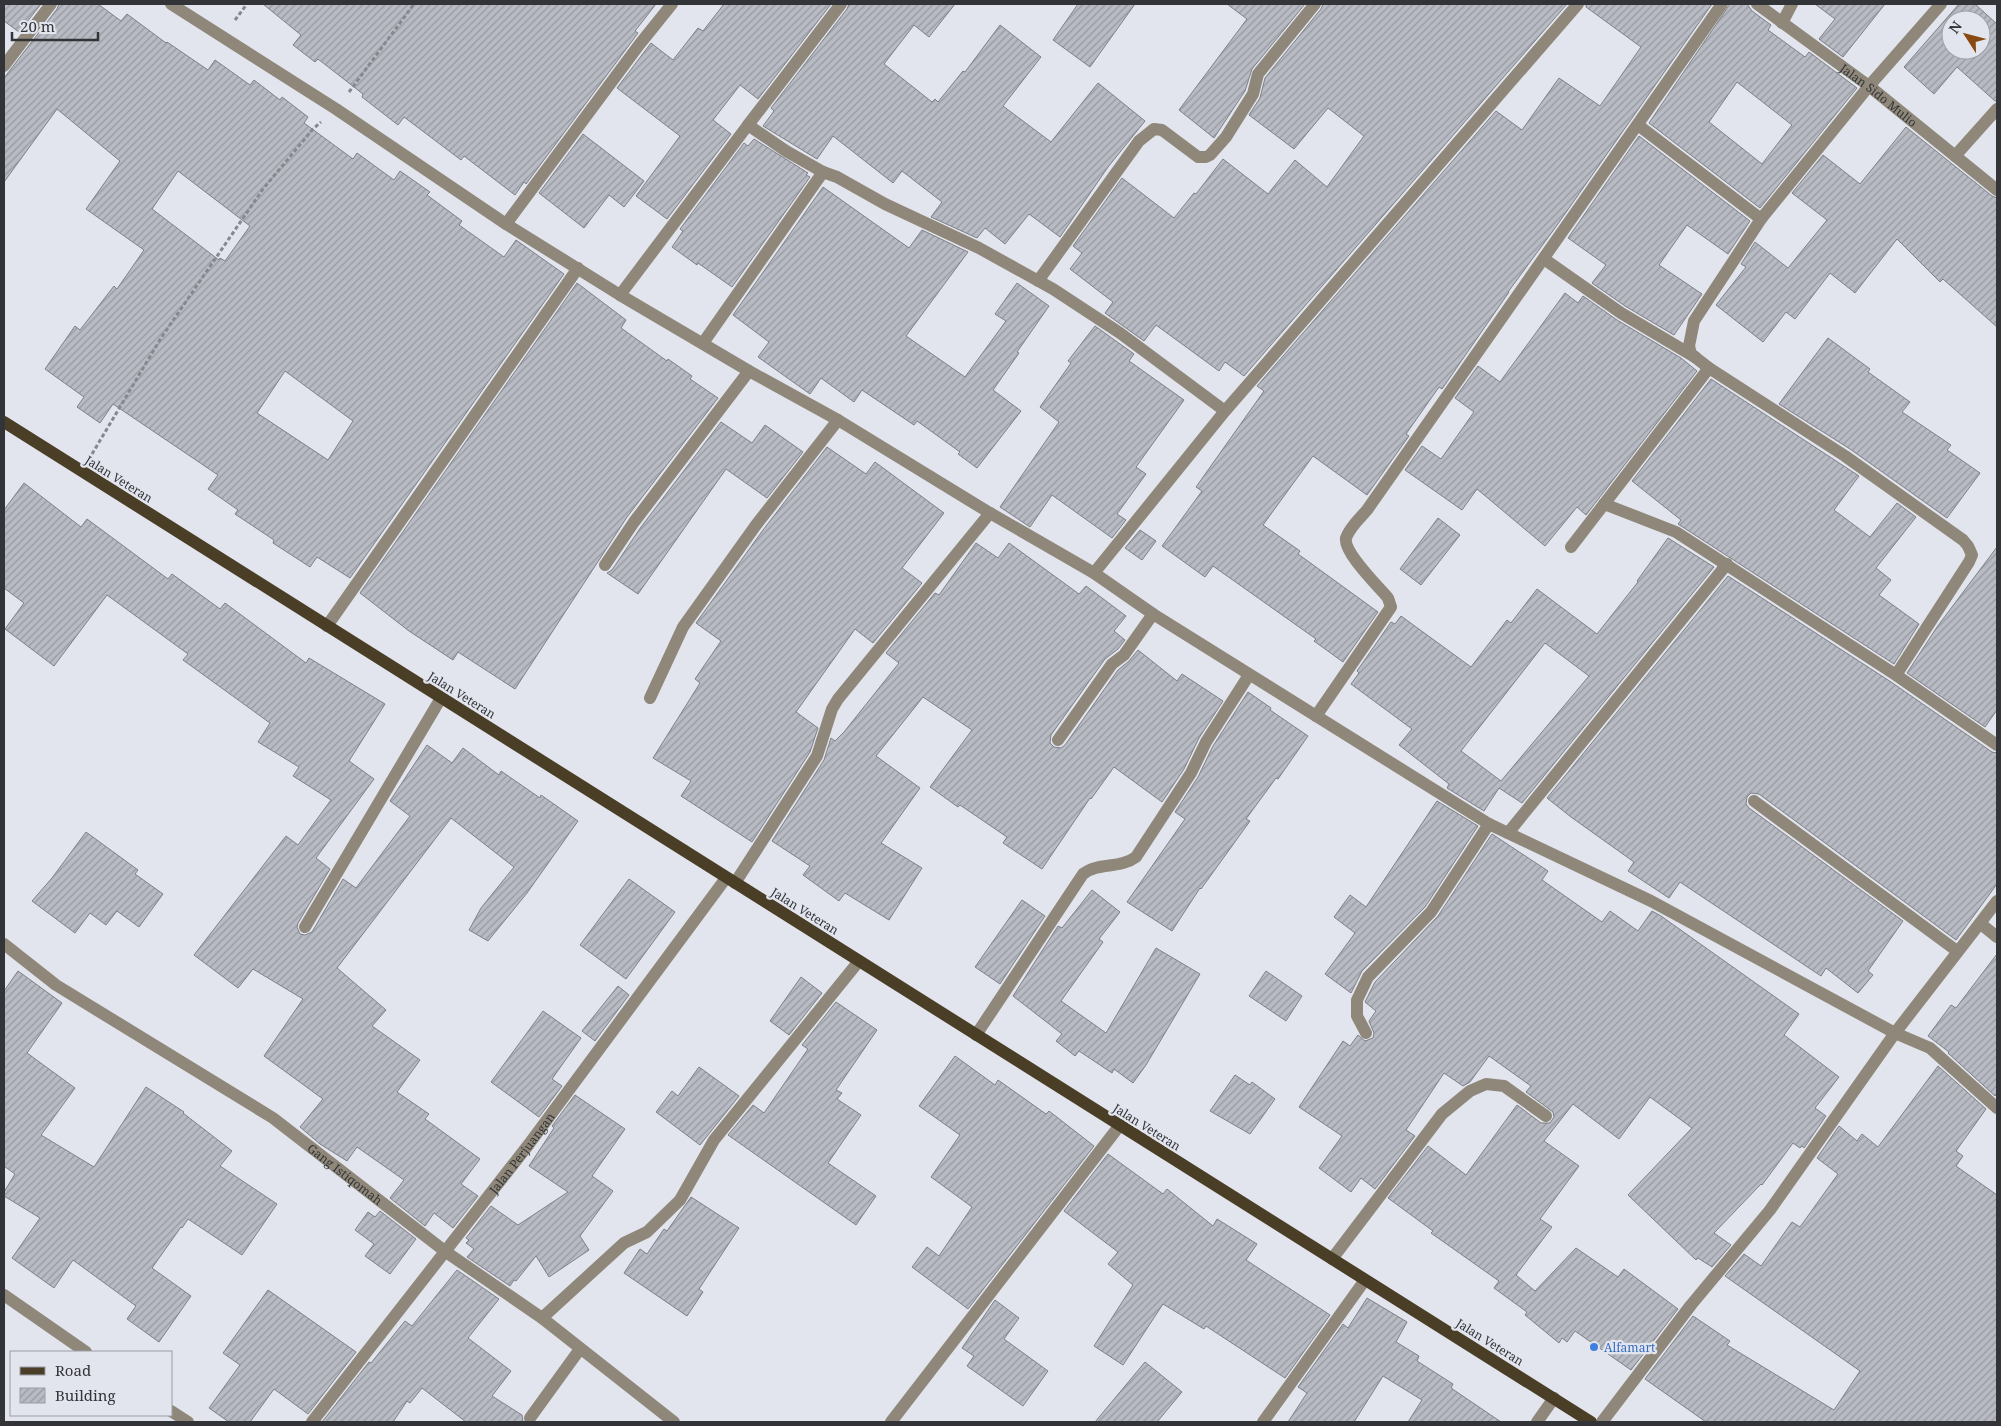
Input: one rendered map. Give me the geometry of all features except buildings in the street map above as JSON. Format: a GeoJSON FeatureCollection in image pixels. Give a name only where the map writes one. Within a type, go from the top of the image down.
{"type":"FeatureCollection","features":[{"type":"Feature","properties":{"kind":"main road","name":"Jalan Veteran"},"geometry":{"type":"LineString","coordinates":[[4,422],[1591,1422]]}},
{"type":"Feature","properties":{"kind":"street"},"geometry":{"type":"LineString","coordinates":[[4,66],[51,4]]}},
{"type":"Feature","properties":{"kind":"street"},"geometry":{"type":"LineString","coordinates":[[171,4],[336,109],[506,224],[620,295],[749,371],[838,420],[990,513],[1094,573],[1153,614],[1489,824],[1651,901],[1895,1033],[1930,1048],[1997,1108]]}},
{"type":"Feature","properties":{"kind":"street"},"geometry":{"type":"LineString","coordinates":[[506,224],[639,44],[672,4]]}},
{"type":"Feature","properties":{"kind":"street"},"geometry":{"type":"LineString","coordinates":[[620,295],[841,4]]}},
{"type":"Feature","properties":{"kind":"street"},"geometry":{"type":"LineString","coordinates":[[1038,281],[1139,141],[1148,133],[1154,129],[1162,130],[1198,157],[1210,155],[1226,137],[1253,94],[1258,74],[1315,4]]}},
{"type":"Feature","properties":{"kind":"street"},"geometry":{"type":"LineString","coordinates":[[1094,573],[1225,411],[1578,4]]}},
{"type":"Feature","properties":{"kind":"street"},"geometry":{"type":"LineString","coordinates":[[1316,716],[1390,607],[1388,598],[1348,551],[1346,539],[1348,532],[1367,510],[1722,4]]}},
{"type":"Feature","properties":{"kind":"street","name":"Jalan Sido Mulio"},"geometry":{"type":"LineString","coordinates":[[1757,4],[1869,86],[1997,190]]}},
{"type":"Feature","properties":{"kind":"street"},"geometry":{"type":"LineString","coordinates":[[1782,23],[1792,4]]}},
{"type":"Feature","properties":{"kind":"street"},"geometry":{"type":"LineString","coordinates":[[1695,357],[1689,346],[1694,321],[1761,220],[1869,86],[1941,4]]}},
{"type":"Feature","properties":{"kind":"street"},"geometry":{"type":"LineString","coordinates":[[1955,156],[1997,109]]}},
{"type":"Feature","properties":{"kind":"street"},"geometry":{"type":"LineString","coordinates":[[748,125],[786,151],[822,172],[837,177],[885,204],[979,248],[1054,289],[1120,333],[1225,411]]}},
{"type":"Feature","properties":{"kind":"street"},"geometry":{"type":"LineString","coordinates":[[1638,125],[1761,220]]}},
{"type":"Feature","properties":{"kind":"street"},"geometry":{"type":"LineString","coordinates":[[703,343],[822,172]]}},
{"type":"Feature","properties":{"kind":"street"},"geometry":{"type":"LineString","coordinates":[[1544,259],[1621,313],[1695,357],[1845,456],[1963,540],[1972,555],[1970,562],[1896,675]]}},
{"type":"Feature","properties":{"kind":"street"},"geometry":{"type":"LineString","coordinates":[[327,626],[578,268]]}},
{"type":"Feature","properties":{"kind":"street"},"geometry":{"type":"LineString","coordinates":[[1572,547],[1709,368]]}},
{"type":"Feature","properties":{"kind":"street"},"geometry":{"type":"LineString","coordinates":[[605,565],[634,522],[749,371]]}},
{"type":"Feature","properties":{"kind":"street"},"geometry":{"type":"LineString","coordinates":[[650,698],[683,627],[756,525],[838,420]]}},
{"type":"Feature","properties":{"kind":"street"},"geometry":{"type":"LineString","coordinates":[[1604,504],[1676,532],[1896,675],[1997,745]]}},
{"type":"Feature","properties":{"kind":"street","name":"Jalan Perjuangan"},"geometry":{"type":"LineString","coordinates":[[312,1422],[446,1252],[730,880],[817,756],[832,709],[838,699],[990,513]]}},
{"type":"Feature","properties":{"kind":"street"},"geometry":{"type":"LineString","coordinates":[[1508,833],[1727,564]]}},
{"type":"Feature","properties":{"kind":"street"},"geometry":{"type":"LineString","coordinates":[[1058,740],[1112,664],[1124,655],[1153,614]]}},
{"type":"Feature","properties":{"kind":"street"},"geometry":{"type":"LineString","coordinates":[[976,1035],[1083,874],[1090,868],[1126,863],[1136,857],[1186,780],[1206,742],[1249,675]]}},
{"type":"Feature","properties":{"kind":"street"},"geometry":{"type":"LineString","coordinates":[[305,926],[441,698]]}},
{"type":"Feature","properties":{"kind":"street"},"geometry":{"type":"LineString","coordinates":[[1754,801],[1957,950]]}},
{"type":"Feature","properties":{"kind":"street"},"geometry":{"type":"LineString","coordinates":[[1366,1033],[1357,1016],[1357,1000],[1368,977],[1430,912],[1489,824]]}},
{"type":"Feature","properties":{"kind":"street"},"geometry":{"type":"LineString","coordinates":[[1602,1422],[1691,1305],[1770,1210],[1895,1033],[1957,950],[1981,924],[1997,901]]}},
{"type":"Feature","properties":{"kind":"street"},"geometry":{"type":"LineString","coordinates":[[1981,924],[1997,937]]}},
{"type":"Feature","properties":{"kind":"street","name":"Gang Istiqomah"},"geometry":{"type":"LineString","coordinates":[[4,944],[56,985],[273,1118],[446,1252],[542,1318],[674,1422]]}},
{"type":"Feature","properties":{"kind":"street"},"geometry":{"type":"LineString","coordinates":[[542,1318],[624,1244],[647,1232],[680,1200],[714,1140],[858,961]]}},
{"type":"Feature","properties":{"kind":"street"},"geometry":{"type":"LineString","coordinates":[[1332,1259],[1442,1114],[1470,1091],[1486,1084],[1504,1086],[1546,1116]]}},
{"type":"Feature","properties":{"kind":"street"},"geometry":{"type":"LineString","coordinates":[[891,1422],[1120,1125]]}},
{"type":"Feature","properties":{"kind":"street"},"geometry":{"type":"LineString","coordinates":[[1263,1422],[1365,1280]]}},
{"type":"Feature","properties":{"kind":"street"},"geometry":{"type":"LineString","coordinates":[[4,1295],[85,1351]]}},
{"type":"Feature","properties":{"kind":"street"},"geometry":{"type":"LineString","coordinates":[[530,1418],[580,1349]]}},
{"type":"Feature","properties":{"kind":"street"},"geometry":{"type":"LineString","coordinates":[[1537,1422],[1554,1398]]}},
{"type":"Feature","properties":{"kind":"street"},"geometry":{"type":"LineString","coordinates":[[172,1412],[188,1422]]}},
{"type":"Feature","properties":{"kind":"path"},"geometry":{"type":"LineString","coordinates":[[81,471],[161,338],[263,189],[313,129],[336,109],[414,4]]}},
{"type":"Feature","properties":{"kind":"place","name":"Alfamart"},"geometry":{"type":"Point","coordinates":[1594,1347]}}]}
